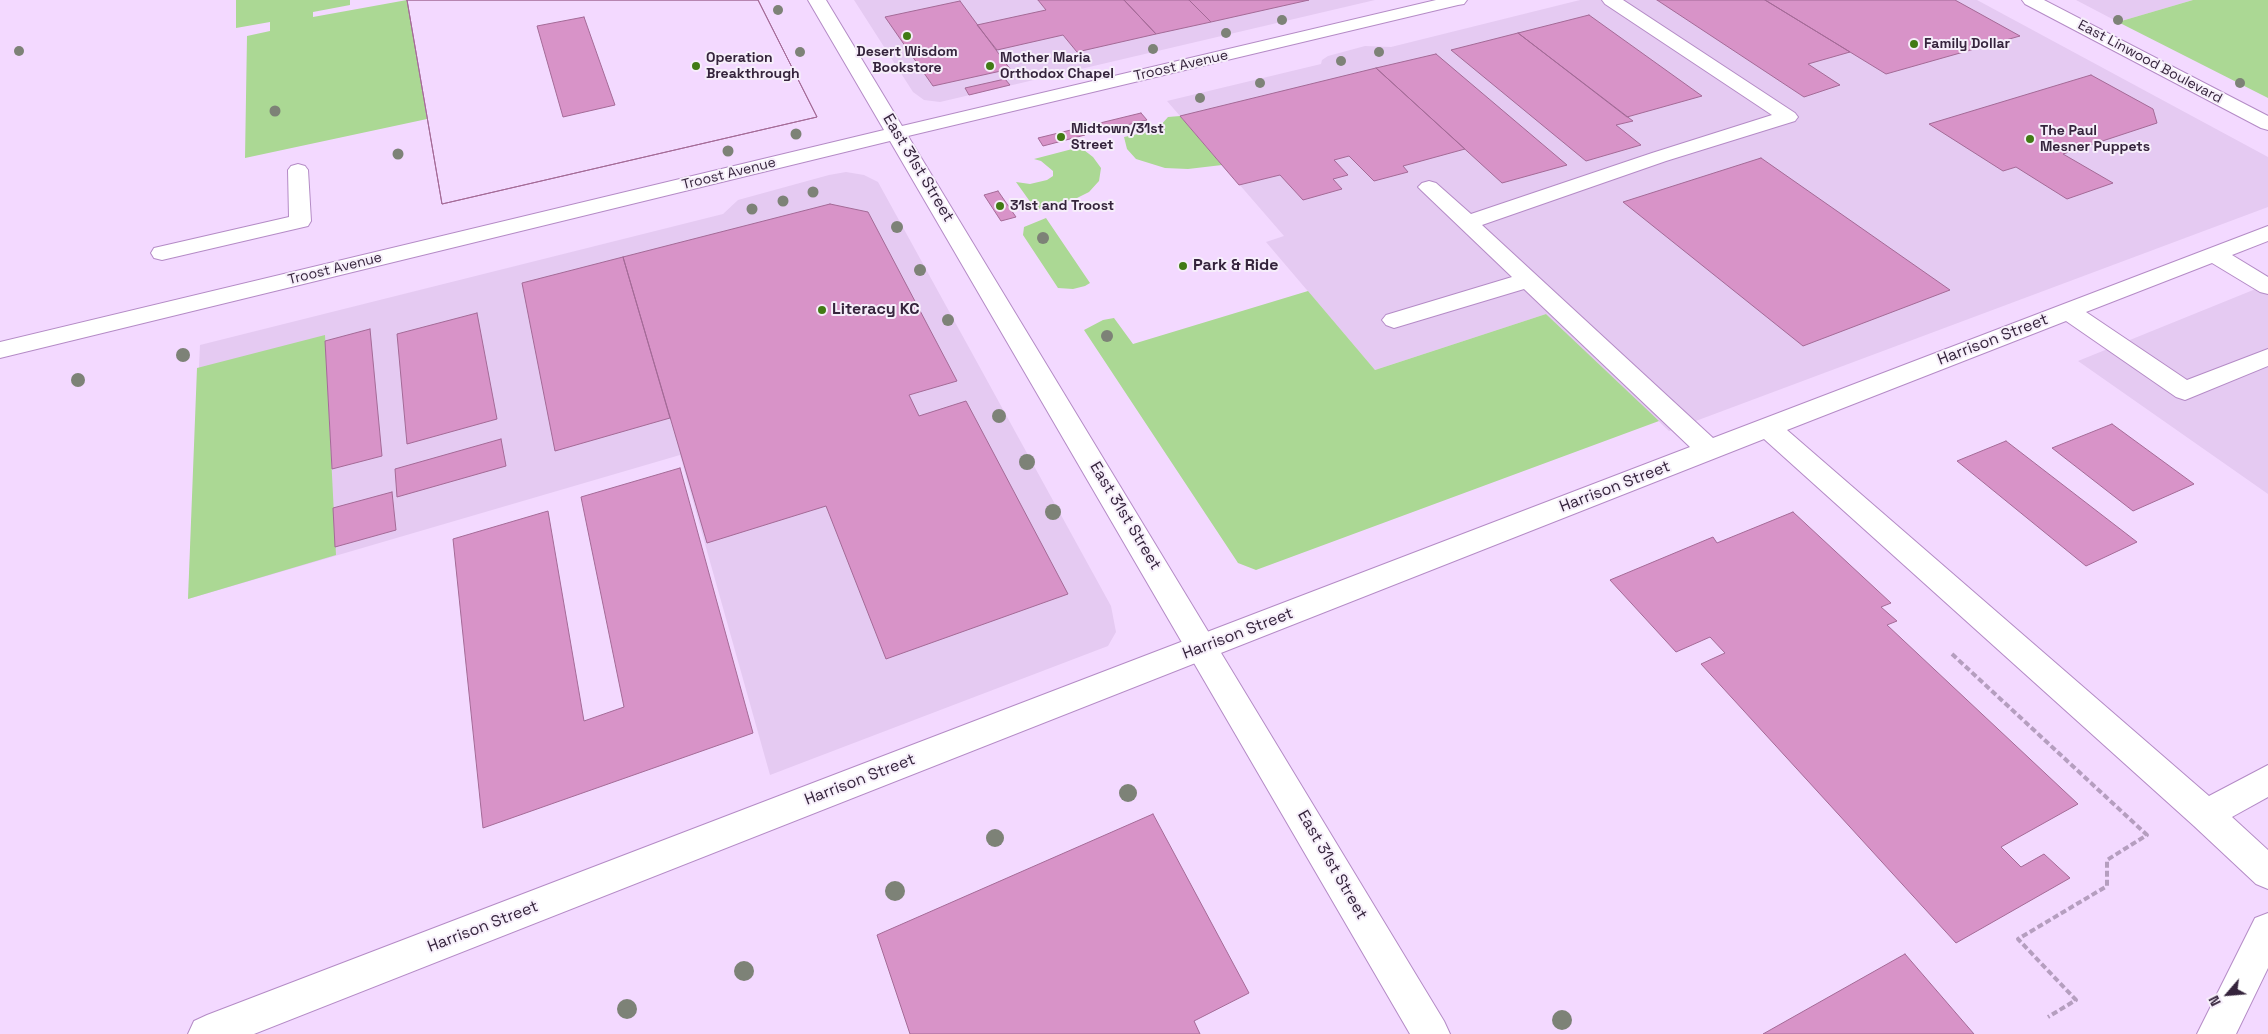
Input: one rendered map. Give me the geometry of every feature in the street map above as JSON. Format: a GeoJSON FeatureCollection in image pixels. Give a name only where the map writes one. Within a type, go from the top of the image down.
{"type":"FeatureCollection","features":[{"type":"Feature","properties":{"kind":"main road","name":"East 31st Street"},"geometry":{"type":"LineString","coordinates":[[817,0],[1203,647],[1431,1034]]}},
{"type":"Feature","properties":{"kind":"main road","name":"Troost Avenue"},"geometry":{"type":"LineString","coordinates":[[0,350],[897,133],[1458,0]]}},
{"type":"Feature","properties":{"kind":"main road"},"geometry":{"type":"LineString","coordinates":[[1466,223],[1659,157],[1788,117],[1611,0]]}},
{"type":"Feature","properties":{"kind":"main road","name":"East Linwood Boulevard"},"geometry":{"type":"LineString","coordinates":[[2031,0],[2268,124]]}},
{"type":"Feature","properties":{"kind":"main road"},"geometry":{"type":"LineString","coordinates":[[162,253],[300,222],[298,170]]}},
{"type":"Feature","properties":{"kind":"main road"},"geometry":{"type":"LineString","coordinates":[[1429,187],[1710,450]]}},
{"type":"Feature","properties":{"kind":"main road","name":"Harrison Street"},"geometry":{"type":"LineString","coordinates":[[207,1034],[2268,233]]}},
{"type":"Feature","properties":{"kind":"main road"},"geometry":{"type":"LineString","coordinates":[[2214,254],[2268,287]]}},
{"type":"Feature","properties":{"kind":"main road"},"geometry":{"type":"LineString","coordinates":[[1394,320],[1527,280]]}},
{"type":"Feature","properties":{"kind":"main road"},"geometry":{"type":"LineString","coordinates":[[2068,310],[2185,391],[2268,357]]}},
{"type":"Feature","properties":{"kind":"main road"},"geometry":{"type":"LineString","coordinates":[[1768,428],[2206,815],[2265,868],[2268,874]]}},
{"type":"Feature","properties":{"kind":"main road"},"geometry":{"type":"LineString","coordinates":[[2206,815],[2268,780]]}},
{"type":"Feature","properties":{"kind":"main road"},"geometry":{"type":"LineString","coordinates":[[2216,1034],[2268,930]]}},
{"type":"Feature","properties":{"kind":"path"},"geometry":{"type":"LineString","coordinates":[[1945,647],[2147,835],[2107,860],[2107,886],[2018,938],[2076,1000],[2048,1017]]}},
{"type":"Feature","properties":{"kind":"shaded area"},"geometry":{"type":"Polygon","coordinates":[[[854,0],[1375,0],[940,102],[924,100],[913,92],[854,0]]]}},
{"type":"Feature","properties":{"kind":"shaded area"},"geometry":{"type":"Polygon","coordinates":[[[1580,0],[1977,0],[2268,157],[2268,207],[1669,431],[1546,314],[1375,370],[1266,242],[1284,236],[1167,101],[1321,64],[1322,60],[1328,56],[1365,46],[1391,47],[1580,0]]]}},
{"type":"Feature","properties":{"kind":"shaded area"},"geometry":{"type":"Polygon","coordinates":[[[2076,0],[2193,0],[2118,22],[2076,0]]]}},
{"type":"Feature","properties":{"kind":"shaded area"},"geometry":{"type":"Polygon","coordinates":[[[846,172],[864,175],[878,182],[1111,606],[1116,632],[1108,646],[770,775],[680,455],[188,599],[200,345],[723,214],[738,200],[846,172]]]}},
{"type":"Feature","properties":{"kind":"shaded area"},"geometry":{"type":"Polygon","coordinates":[[[2268,284],[2268,494],[2078,361],[2268,284]]]}},
{"type":"Feature","properties":{"kind":"green space"},"geometry":{"type":"Polygon","coordinates":[[[236,0],[350,0],[350,5],[313,12],[313,17],[407,0],[427,119],[245,158],[247,36],[270,31],[270,22],[236,28],[236,0]]]}},
{"type":"Feature","properties":{"kind":"green space"},"geometry":{"type":"Polygon","coordinates":[[[2193,0],[2268,0],[2268,98],[2118,22],[2193,0]]]}},
{"type":"Feature","properties":{"kind":"green space"},"geometry":{"type":"Polygon","coordinates":[[[1180,116],[1222,165],[1188,169],[1165,168],[1136,159],[1127,149],[1124,137],[1147,132],[1160,126],[1168,117],[1180,116]]]}},
{"type":"Feature","properties":{"kind":"green space"},"geometry":{"type":"Polygon","coordinates":[[[1080,147],[1093,157],[1101,168],[1099,181],[1089,192],[1075,199],[1036,210],[1016,182],[1030,184],[1047,180],[1053,176],[1053,171],[1041,161],[1034,159],[1080,147]]]}},
{"type":"Feature","properties":{"kind":"green space"},"geometry":{"type":"Polygon","coordinates":[[[1046,218],[1090,283],[1073,289],[1058,288],[1023,235],[1024,227],[1046,218]]]}},
{"type":"Feature","properties":{"kind":"green space"},"geometry":{"type":"Polygon","coordinates":[[[1308,291],[1375,370],[1546,314],[1659,421],[1256,570],[1238,563],[1084,330],[1103,320],[1114,318],[1133,344],[1308,291]]]}},
{"type":"Feature","properties":{"kind":"green space"},"geometry":{"type":"Polygon","coordinates":[[[325,335],[336,555],[188,599],[197,368],[325,335]]]}},
{"type":"Feature","properties":{"kind":"building","name":"Operation Breakthrough"},"geometry":{"type":"Polygon","coordinates":[[[407,0],[758,0],[817,117],[442,204],[407,0]],[[584,17],[537,26],[563,117],[615,105],[584,17]]]}},
{"type":"Feature","properties":{"kind":"building","name":"Operation Breakthrough"},"geometry":{"type":"Polygon","coordinates":[[[407,0],[758,0],[817,117],[442,204],[407,0]]]}},
{"type":"Feature","properties":{"kind":"building"},"geometry":{"type":"Polygon","coordinates":[[[1038,0],[1124,0],[1156,34],[1077,52],[1063,35],[997,50],[977,25],[1046,10],[1038,0]]]}},
{"type":"Feature","properties":{"kind":"building"},"geometry":{"type":"Polygon","coordinates":[[[1124,0],[1189,0],[1211,22],[1156,34],[1124,0]]]}},
{"type":"Feature","properties":{"kind":"building"},"geometry":{"type":"Polygon","coordinates":[[[1189,0],[1309,0],[1211,22],[1189,0]]]}},
{"type":"Feature","properties":{"kind":"building"},"geometry":{"type":"Polygon","coordinates":[[[1657,0],[1765,0],[1850,52],[1808,64],[1840,85],[1804,97],[1657,0]]]}},
{"type":"Feature","properties":{"kind":"building","name":"Family Dollar"},"geometry":{"type":"Polygon","coordinates":[[[1765,0],[1955,0],[2020,36],[1886,74],[1765,0]]]}},
{"type":"Feature","properties":{"kind":"building"},"geometry":{"type":"Polygon","coordinates":[[[960,1],[1010,69],[933,86],[885,17],[960,1]]]}},
{"type":"Feature","properties":{"kind":"building"},"geometry":{"type":"Polygon","coordinates":[[[1589,15],[1702,96],[1627,117],[1518,33],[1589,15]]]}},
{"type":"Feature","properties":{"kind":"building"},"geometry":{"type":"Polygon","coordinates":[[[1518,33],[1633,121],[1616,125],[1641,145],[1586,161],[1451,50],[1518,33]]]}},
{"type":"Feature","properties":{"kind":"building"},"geometry":{"type":"Polygon","coordinates":[[[1436,54],[1567,165],[1502,183],[1376,68],[1436,54]]]}},
{"type":"Feature","properties":{"kind":"building"},"geometry":{"type":"Polygon","coordinates":[[[1376,68],[1465,149],[1403,166],[1408,172],[1374,181],[1349,156],[1334,160],[1348,175],[1333,179],[1342,189],[1303,200],[1280,175],[1239,185],[1180,116],[1376,68]]]}},
{"type":"Feature","properties":{"kind":"building","name":"The Paul Mesner Puppets"},"geometry":{"type":"Polygon","coordinates":[[[2091,75],[2153,109],[2157,123],[2063,154],[2113,183],[2067,199],[2016,167],[2003,171],[1929,124],[2091,75]]]}},
{"type":"Feature","properties":{"kind":"building"},"geometry":{"type":"Polygon","coordinates":[[[1005,79],[1010,85],[969,95],[965,88],[1005,79]]]}},
{"type":"Feature","properties":{"kind":"building","name":"Midtown/31st Street"},"geometry":{"type":"Polygon","coordinates":[[[1141,113],[1147,120],[1106,130],[1100,123],[1141,113]]]}},
{"type":"Feature","properties":{"kind":"building","name":"Midtown/31st Street"},"geometry":{"type":"Polygon","coordinates":[[[1079,128],[1085,135],[1043,146],[1038,138],[1079,128]]]}},
{"type":"Feature","properties":{"kind":"building"},"geometry":{"type":"Polygon","coordinates":[[[1761,158],[1950,290],[1803,346],[1623,202],[1761,158]]]}},
{"type":"Feature","properties":{"kind":"building","name":"31st and Troost"},"geometry":{"type":"Polygon","coordinates":[[[998,191],[1016,217],[1001,221],[984,195],[998,191]]]}},
{"type":"Feature","properties":{"kind":"building"},"geometry":{"type":"Polygon","coordinates":[[[830,204],[868,212],[957,381],[909,395],[919,416],[966,401],[1068,594],[886,659],[826,506],[707,543],[623,257],[830,204]]]}},
{"type":"Feature","properties":{"kind":"building"},"geometry":{"type":"Polygon","coordinates":[[[623,257],[670,418],[555,451],[522,283],[623,257]]]}},
{"type":"Feature","properties":{"kind":"building"},"geometry":{"type":"Polygon","coordinates":[[[477,313],[497,419],[407,444],[397,334],[477,313]]]}},
{"type":"Feature","properties":{"kind":"building"},"geometry":{"type":"Polygon","coordinates":[[[370,329],[382,456],[332,469],[325,341],[370,329]]]}},
{"type":"Feature","properties":{"kind":"building"},"geometry":{"type":"Polygon","coordinates":[[[2112,424],[2194,484],[2133,511],[2052,448],[2112,424]]]}},
{"type":"Feature","properties":{"kind":"building"},"geometry":{"type":"Polygon","coordinates":[[[501,439],[506,466],[397,497],[395,469],[501,439]]]}},
{"type":"Feature","properties":{"kind":"building"},"geometry":{"type":"Polygon","coordinates":[[[2006,441],[2137,542],[2086,566],[1957,461],[2006,441]]]}},
{"type":"Feature","properties":{"kind":"building"},"geometry":{"type":"Polygon","coordinates":[[[680,468],[753,733],[483,828],[453,539],[548,511],[584,721],[624,707],[581,497],[680,468]]]}},
{"type":"Feature","properties":{"kind":"building"},"geometry":{"type":"Polygon","coordinates":[[[392,492],[396,530],[335,547],[333,508],[392,492]]]}},
{"type":"Feature","properties":{"kind":"building"},"geometry":{"type":"Polygon","coordinates":[[[1793,512],[1891,603],[1881,607],[1897,621],[1887,625],[2078,804],[2001,847],[2021,867],[2044,854],[2070,878],[1956,943],[1701,664],[1725,653],[1710,637],[1676,652],[1610,580],[1713,537],[1717,543],[1793,512]]]}},
{"type":"Feature","properties":{"kind":"building"},"geometry":{"type":"Polygon","coordinates":[[[1153,814],[1249,993],[1194,1021],[1200,1034],[910,1034],[877,935],[1153,814]]]}},
{"type":"Feature","properties":{"kind":"building"},"geometry":{"type":"Polygon","coordinates":[[[1905,954],[1974,1034],[1763,1034],[1905,954]]]}},
{"type":"Feature","properties":{"kind":"place","name":"Desert Wisdom Bookstore"},"geometry":{"type":"Point","coordinates":[907,36]}},
{"type":"Feature","properties":{"kind":"place","name":"Family Dollar"},"geometry":{"type":"Point","coordinates":[1914,44]}},
{"type":"Feature","properties":{"kind":"place","name":"Operation Breakthrough"},"geometry":{"type":"Point","coordinates":[696,66]}},
{"type":"Feature","properties":{"kind":"place","name":"Mother Maria Orthodox Chapel"},"geometry":{"type":"Point","coordinates":[990,66]}},
{"type":"Feature","properties":{"kind":"place","name":"Midtown/31st Street"},"geometry":{"type":"Point","coordinates":[1061,137]}},
{"type":"Feature","properties":{"kind":"place","name":"The Paul Mesner Puppets"},"geometry":{"type":"Point","coordinates":[2030,139]}},
{"type":"Feature","properties":{"kind":"place","name":"31st and Troost"},"geometry":{"type":"Point","coordinates":[1000,206]}},
{"type":"Feature","properties":{"kind":"place","name":"Park & Ride"},"geometry":{"type":"Point","coordinates":[1183,266]}},
{"type":"Feature","properties":{"kind":"place","name":"Literacy KC"},"geometry":{"type":"Point","coordinates":[822,310]}}]}
